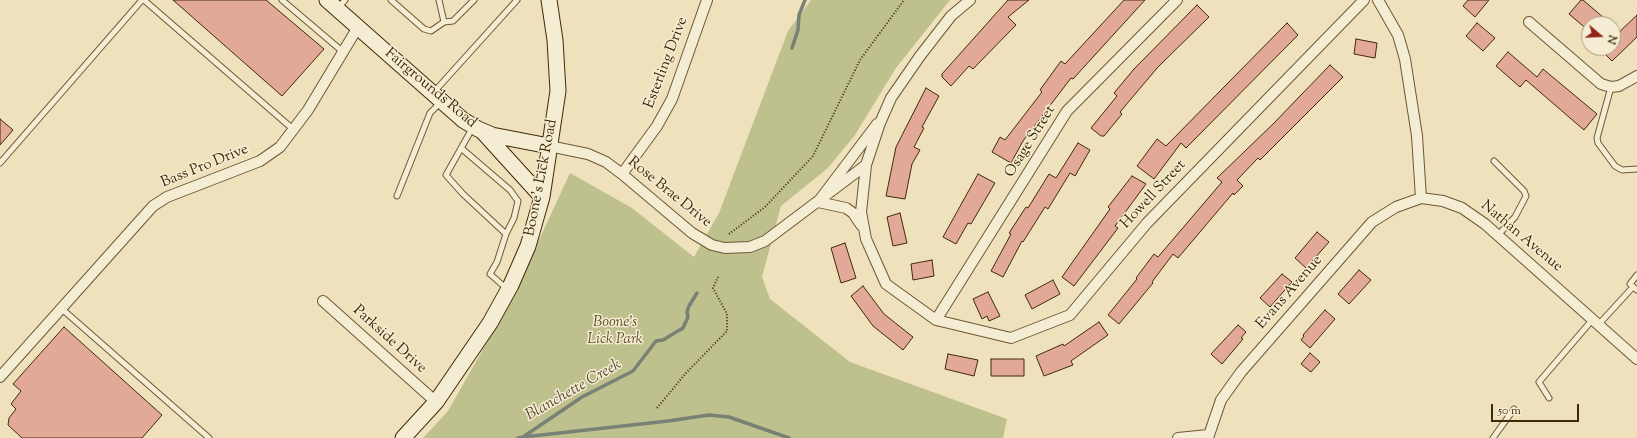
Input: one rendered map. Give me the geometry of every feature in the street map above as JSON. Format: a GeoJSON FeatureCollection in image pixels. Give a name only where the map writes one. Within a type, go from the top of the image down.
{"type":"FeatureCollection","features":[{"type":"Feature","properties":{"kind":"street","name":"Boone's Lick Road"},"geometry":{"type":"LineString","coordinates":[[403,438],[436,402],[490,323],[508,290],[528,246],[542,197],[558,91],[555,40],[549,0]]}},
{"type":"Feature","properties":{"kind":"street","name":"Esterling Drive"},"geometry":{"type":"LineString","coordinates":[[622,174],[658,126],[672,99],[707,0]]}},
{"type":"Feature","properties":{"kind":"street"},"geometry":{"type":"LineString","coordinates":[[936,320],[886,284],[866,239],[861,212],[866,165],[883,116],[891,98],[920,56],[951,16],[970,0]]}},
{"type":"Feature","properties":{"kind":"street","name":"Osage Street"},"geometry":{"type":"LineString","coordinates":[[936,320],[1067,111],[1177,0]]}},
{"type":"Feature","properties":{"kind":"street","name":"Howell Street"},"geometry":{"type":"LineString","coordinates":[[936,320],[1011,338],[1070,315],[1147,223],[1364,0]]}},
{"type":"Feature","properties":{"kind":"street"},"geometry":{"type":"LineString","coordinates":[[1378,0],[1398,35],[1406,66],[1417,136],[1421,198]]}},
{"type":"Feature","properties":{"kind":"street","name":"Fairgrounds Road"},"geometry":{"type":"LineString","coordinates":[[337,3],[358,27],[463,120],[478,129],[550,146]]}},
{"type":"Feature","properties":{"kind":"street"},"geometry":{"type":"LineString","coordinates":[[1528,22],[1601,84],[1611,87],[1619,86],[1637,76]]}},
{"type":"Feature","properties":{"kind":"street","name":"Bass Pro Drive"},"geometry":{"type":"LineString","coordinates":[[0,377],[153,206],[167,197],[260,161],[280,147],[295,130],[358,27]]}},
{"type":"Feature","properties":{"kind":"street"},"geometry":{"type":"LineString","coordinates":[[864,230],[853,213],[846,208],[818,202],[883,116]]}},
{"type":"Feature","properties":{"kind":"street"},"geometry":{"type":"LineString","coordinates":[[478,129],[542,197]]}},
{"type":"Feature","properties":{"kind":"street","name":"Rose Brae Drive"},"geometry":{"type":"LineString","coordinates":[[550,146],[588,154],[606,162],[692,233],[712,245],[725,248],[750,247],[765,242],[866,165]]}},
{"type":"Feature","properties":{"kind":"street","name":"Nathan Avenue"},"geometry":{"type":"LineString","coordinates":[[1421,198],[1443,201],[1462,208],[1498,235],[1637,359]]}},
{"type":"Feature","properties":{"kind":"street","name":"Evans Avenue"},"geometry":{"type":"LineString","coordinates":[[1208,436],[1221,400],[1241,372],[1372,222],[1396,207],[1421,198]]}},
{"type":"Feature","properties":{"kind":"street","name":"Parkside Drive"},"geometry":{"type":"LineString","coordinates":[[322,301],[436,402]]}},
{"type":"Feature","properties":{"kind":"street"},"geometry":{"type":"LineString","coordinates":[[1178,438],[1208,436]]}},
{"type":"Feature","properties":{"kind":"lane"},"geometry":{"type":"LineString","coordinates":[[0,163],[143,0],[295,130]]}},
{"type":"Feature","properties":{"kind":"lane"},"geometry":{"type":"LineString","coordinates":[[282,0],[342,51]]}},
{"type":"Feature","properties":{"kind":"lane"},"geometry":{"type":"LineString","coordinates":[[391,0],[424,29],[431,31],[444,22],[453,21],[474,0]]}},
{"type":"Feature","properties":{"kind":"lane"},"geometry":{"type":"LineString","coordinates":[[439,0],[444,22]]}},
{"type":"Feature","properties":{"kind":"lane"},"geometry":{"type":"LineString","coordinates":[[397,196],[430,112],[438,97],[517,0]]}},
{"type":"Feature","properties":{"kind":"lane"},"geometry":{"type":"LineString","coordinates":[[1611,87],[1597,138],[1598,143],[1614,166],[1622,170],[1637,169]]}},
{"type":"Feature","properties":{"kind":"lane"},"geometry":{"type":"LineString","coordinates":[[478,129],[461,148],[446,175],[463,194],[506,234]]}},
{"type":"Feature","properties":{"kind":"lane"},"geometry":{"type":"LineString","coordinates":[[461,148],[510,190],[518,201],[514,218],[506,234],[497,262],[490,274],[508,290]]}},
{"type":"Feature","properties":{"kind":"lane"},"geometry":{"type":"LineString","coordinates":[[1494,161],[1524,191],[1526,196],[1515,217],[1498,235]]}},
{"type":"Feature","properties":{"kind":"lane"},"geometry":{"type":"LineString","coordinates":[[1549,398],[1539,382],[1596,321],[1635,288],[1630,284],[1637,275]]}},
{"type":"Feature","properties":{"kind":"lane"},"geometry":{"type":"LineString","coordinates":[[62,309],[209,438]]}},
{"type":"Feature","properties":{"kind":"lane"},"geometry":{"type":"LineString","coordinates":[[1493,438],[1514,409]]}},
{"type":"Feature","properties":{"kind":"path"},"geometry":{"type":"LineString","coordinates":[[729,234],[764,207],[813,156],[860,60],[904,0]]}},
{"type":"Feature","properties":{"kind":"path"},"geometry":{"type":"LineString","coordinates":[[657,408],[686,373],[727,331],[727,314],[713,288],[719,275]]}},
{"type":"Feature","properties":{"kind":"green space","name":"Boone's Lick Park"},"geometry":{"type":"Polygon","coordinates":[[[811,0],[950,0],[896,68],[855,135],[828,168],[781,206],[762,277],[770,299],[850,362],[1007,419],[1003,438],[423,438],[448,411],[512,298],[570,173],[632,208],[694,257],[719,213],[788,31],[811,0]]]}},
{"type":"Feature","properties":{"kind":"building"},"geometry":{"type":"Polygon","coordinates":[[[173,0],[266,0],[324,49],[282,96],[173,0]]]}},
{"type":"Feature","properties":{"kind":"building"},"geometry":{"type":"Polygon","coordinates":[[[1008,0],[1029,0],[1008,17],[1016,25],[973,69],[969,66],[951,86],[942,77],[942,74],[1008,0]]]}},
{"type":"Feature","properties":{"kind":"building"},"geometry":{"type":"Polygon","coordinates":[[[1124,0],[1145,0],[1073,79],[1071,78],[1023,141],[1011,163],[992,152],[1000,137],[1005,140],[1042,92],[1040,90],[1061,61],[1065,64],[1124,0]]]}},
{"type":"Feature","properties":{"kind":"building"},"geometry":{"type":"Polygon","coordinates":[[[1468,0],[1489,0],[1475,17],[1463,6],[1468,0]]]}},
{"type":"Feature","properties":{"kind":"building"},"geometry":{"type":"Polygon","coordinates":[[[1581,0],[1583,0],[1602,16],[1581,16],[1581,24],[1569,14],[1581,0]]]}},
{"type":"Feature","properties":{"kind":"building"},"geometry":{"type":"Polygon","coordinates":[[[1197,5],[1209,17],[1158,67],[1120,112],[1122,114],[1104,136],[1101,136],[1091,128],[1117,96],[1114,93],[1134,69],[1197,5]]]}},
{"type":"Feature","properties":{"kind":"building"},"geometry":{"type":"Polygon","coordinates":[[[1637,15],[1637,37],[1621,52],[1621,30],[1637,15]]]}},
{"type":"Feature","properties":{"kind":"building"},"geometry":{"type":"Polygon","coordinates":[[[1287,23],[1298,35],[1186,148],[1181,143],[1154,179],[1137,166],[1157,139],[1166,146],[1287,23]]]}},
{"type":"Feature","properties":{"kind":"building"},"geometry":{"type":"Polygon","coordinates":[[[1477,23],[1495,38],[1483,51],[1466,36],[1477,23]]]}},
{"type":"Feature","properties":{"kind":"building"},"geometry":{"type":"Polygon","coordinates":[[[1356,39],[1377,43],[1375,58],[1354,54],[1356,39]]]}},
{"type":"Feature","properties":{"kind":"building"},"geometry":{"type":"Polygon","coordinates":[[[1508,52],[1537,77],[1543,69],[1597,114],[1584,130],[1526,80],[1520,87],[1496,66],[1508,52]]]}},
{"type":"Feature","properties":{"kind":"building"},"geometry":{"type":"Polygon","coordinates":[[[1607,56],[1617,56],[1612,61],[1607,56]]]}},
{"type":"Feature","properties":{"kind":"building"},"geometry":{"type":"Polygon","coordinates":[[[1330,65],[1343,77],[1260,160],[1258,158],[1237,180],[1243,186],[1234,195],[1233,193],[1178,258],[1173,254],[1152,282],[1153,283],[1119,324],[1108,315],[1137,279],[1136,278],[1154,254],[1158,257],[1222,182],[1217,178],[1273,124],[1330,65]]]}},
{"type":"Feature","properties":{"kind":"building"},"geometry":{"type":"Polygon","coordinates":[[[926,88],[939,96],[922,127],[924,128],[914,147],[920,150],[912,164],[905,199],[886,196],[896,147],[926,88]]]}},
{"type":"Feature","properties":{"kind":"building"},"geometry":{"type":"Polygon","coordinates":[[[0,119],[13,130],[0,145],[0,119]]]}},
{"type":"Feature","properties":{"kind":"building"},"geometry":{"type":"Polygon","coordinates":[[[1078,143],[1090,150],[1075,176],[1070,173],[1048,209],[1045,207],[1023,242],[1022,241],[1003,277],[991,271],[1011,234],[1009,233],[1026,207],[1028,208],[1049,174],[1056,178],[1078,143]]]}},
{"type":"Feature","properties":{"kind":"building"},"geometry":{"type":"Polygon","coordinates":[[[978,174],[995,183],[971,224],[968,223],[956,244],[943,237],[978,174]]]}},
{"type":"Feature","properties":{"kind":"building"},"geometry":{"type":"Polygon","coordinates":[[[1132,176],[1146,184],[1115,226],[1118,228],[1074,286],[1062,277],[1110,209],[1108,207],[1132,176]]]}},
{"type":"Feature","properties":{"kind":"building"},"geometry":{"type":"Polygon","coordinates":[[[900,213],[907,243],[893,246],[887,217],[900,213]]]}},
{"type":"Feature","properties":{"kind":"building"},"geometry":{"type":"Polygon","coordinates":[[[1317,232],[1329,242],[1306,268],[1295,258],[1317,232]]]}},
{"type":"Feature","properties":{"kind":"building"},"geometry":{"type":"Polygon","coordinates":[[[845,243],[856,278],[841,283],[831,248],[845,243]]]}},
{"type":"Feature","properties":{"kind":"building"},"geometry":{"type":"Polygon","coordinates":[[[932,260],[934,276],[913,280],[911,264],[932,260]]]}},
{"type":"Feature","properties":{"kind":"building"},"geometry":{"type":"Polygon","coordinates":[[[1359,270],[1371,280],[1349,304],[1338,294],[1359,270]]]}},
{"type":"Feature","properties":{"kind":"building"},"geometry":{"type":"Polygon","coordinates":[[[1282,274],[1292,282],[1270,307],[1260,298],[1282,274]]]}},
{"type":"Feature","properties":{"kind":"building"},"geometry":{"type":"Polygon","coordinates":[[[1053,280],[1060,294],[1032,309],[1025,295],[1053,280]]]}},
{"type":"Feature","properties":{"kind":"building"},"geometry":{"type":"Polygon","coordinates":[[[863,286],[884,314],[913,337],[903,350],[873,326],[851,296],[863,286]]]}},
{"type":"Feature","properties":{"kind":"building"},"geometry":{"type":"Polygon","coordinates":[[[988,292],[1000,316],[989,321],[987,316],[982,319],[973,299],[988,292]]]}},
{"type":"Feature","properties":{"kind":"building"},"geometry":{"type":"Polygon","coordinates":[[[1325,310],[1335,319],[1310,348],[1301,340],[1304,336],[1303,335],[1325,310]]]}},
{"type":"Feature","properties":{"kind":"building"},"geometry":{"type":"Polygon","coordinates":[[[1099,322],[1108,335],[1071,361],[1073,365],[1044,376],[1036,356],[1063,344],[1064,346],[1099,322]]]}},
{"type":"Feature","properties":{"kind":"building"},"geometry":{"type":"Polygon","coordinates":[[[1238,325],[1246,332],[1241,338],[1243,339],[1222,364],[1211,354],[1238,325]]]}},
{"type":"Feature","properties":{"kind":"building"},"geometry":{"type":"Polygon","coordinates":[[[64,327],[162,415],[142,438],[22,438],[8,425],[9,418],[16,409],[11,404],[21,391],[13,384],[64,327]]]}},
{"type":"Feature","properties":{"kind":"building"},"geometry":{"type":"Polygon","coordinates":[[[1310,353],[1320,362],[1311,372],[1301,364],[1310,353]]]}},
{"type":"Feature","properties":{"kind":"building"},"geometry":{"type":"Polygon","coordinates":[[[948,354],[978,360],[974,376],[945,369],[948,354]]]}},
{"type":"Feature","properties":{"kind":"building"},"geometry":{"type":"Polygon","coordinates":[[[991,359],[1024,359],[1024,376],[991,376],[991,359]]]}},
{"type":"Feature","properties":{"kind":"waterway","name":"Blanchette Creek"},"geometry":{"type":"LineString","coordinates":[[792,48],[798,30],[799,15],[805,0]]}},
{"type":"Feature","properties":{"kind":"waterway","name":"Blanchette Creek"},"geometry":{"type":"LineString","coordinates":[[518,438],[523,437],[582,397],[633,371],[656,341],[663,340],[683,328],[688,317],[687,312],[689,306],[697,293]]}},
{"type":"Feature","properties":{"kind":"waterway"},"geometry":{"type":"LineString","coordinates":[[523,437],[709,415],[729,417],[789,438]]}}]}
